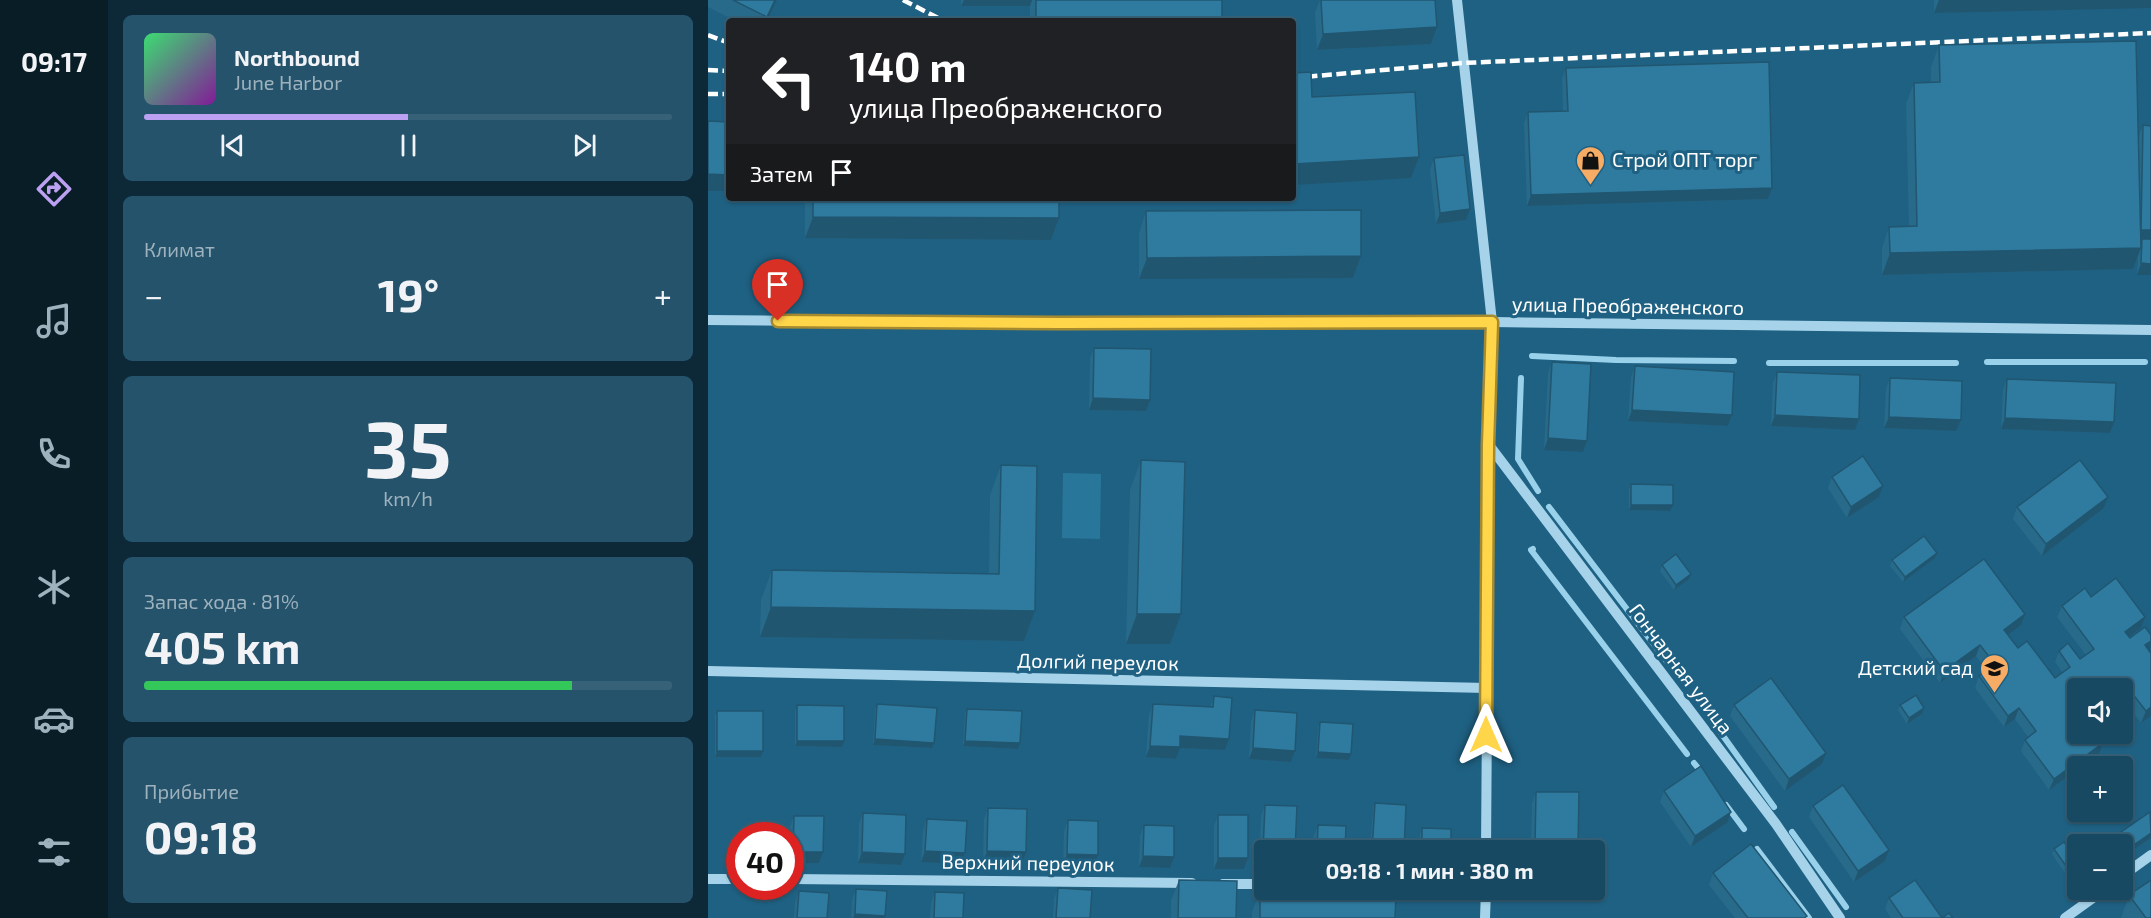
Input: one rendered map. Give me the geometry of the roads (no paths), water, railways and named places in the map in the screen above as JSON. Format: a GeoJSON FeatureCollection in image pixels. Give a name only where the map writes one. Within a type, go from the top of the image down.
{"type":"FeatureCollection","features":[{"type":"Feature","properties":{"kind":"street"},"geometry":{"type":"LineString","coordinates":[[1457,0],[1492,322],[1488,445],[1486,840]]}},
{"type":"Feature","properties":{"kind":"street","name":"улица Преображенского"},"geometry":{"type":"LineString","coordinates":[[708,320],[1059,323],[1492,322],[2151,330]]}},
{"type":"Feature","properties":{"kind":"street","name":"Гончарная улица"},"geometry":{"type":"LineString","coordinates":[[1488,445],[1776,824],[1840,918]]}},
{"type":"Feature","properties":{"kind":"street","name":"Долгий переулок"},"geometry":{"type":"LineString","coordinates":[[708,671],[1487,688]]}},
{"type":"Feature","properties":{"kind":"street"},"geometry":{"type":"LineString","coordinates":[[2133,868],[2151,855]]}},
{"type":"Feature","properties":{"kind":"street"},"geometry":{"type":"LineString","coordinates":[[708,879],[726,879]]}},
{"type":"Feature","properties":{"kind":"street","name":"Верхний переулок"},"geometry":{"type":"LineString","coordinates":[[804,879],[1203,883]]}},
{"type":"Feature","properties":{"kind":"street"},"geometry":{"type":"LineString","coordinates":[[1215,884],[1254,884]]}},
{"type":"Feature","properties":{"kind":"street"},"geometry":{"type":"LineString","coordinates":[[1485,918],[1486,900]]}},
{"type":"Feature","properties":{"kind":"street"},"geometry":{"type":"LineString","coordinates":[[2065,918],[2090,900]]}},
{"type":"Feature","properties":{"kind":"waterway"},"geometry":{"type":"LineString","coordinates":[[1532,356],[1616,360],[1734,361]]}},
{"type":"Feature","properties":{"kind":"waterway"},"geometry":{"type":"LineString","coordinates":[[1987,362],[2145,362]]}},
{"type":"Feature","properties":{"kind":"waterway"},"geometry":{"type":"LineString","coordinates":[[1769,363],[1956,363]]}},
{"type":"Feature","properties":{"kind":"waterway"},"geometry":{"type":"LineString","coordinates":[[1521,378],[1518,459],[1538,491]]}},
{"type":"Feature","properties":{"kind":"waterway"},"geometry":{"type":"LineString","coordinates":[[1549,507],[1668,663]]}},
{"type":"Feature","properties":{"kind":"waterway"},"geometry":{"type":"LineString","coordinates":[[1533,549],[1531,550],[1687,754]]}},
{"type":"Feature","properties":{"kind":"waterway"},"geometry":{"type":"LineString","coordinates":[[1716,726],[1774,807]]}},
{"type":"Feature","properties":{"kind":"waterway"},"geometry":{"type":"LineString","coordinates":[[1694,763],[1702,773]]}},
{"type":"Feature","properties":{"kind":"waterway"},"geometry":{"type":"LineString","coordinates":[[1726,805],[1744,829]]}},
{"type":"Feature","properties":{"kind":"waterway"},"geometry":{"type":"LineString","coordinates":[[1792,832],[1846,907]]}},
{"type":"Feature","properties":{"kind":"waterway"},"geometry":{"type":"LineString","coordinates":[[1757,849],[1809,918]]}},
{"type":"Feature","properties":{"kind":"railway"},"geometry":{"type":"LineString","coordinates":[[903,0],[938,18]]}},
{"type":"Feature","properties":{"kind":"railway"},"geometry":{"type":"LineString","coordinates":[[1296,78],[1463,63],[2151,33]]}},
{"type":"Feature","properties":{"kind":"railway"},"geometry":{"type":"LineString","coordinates":[[708,35],[726,42]]}},
{"type":"Feature","properties":{"kind":"railway"},"geometry":{"type":"LineString","coordinates":[[708,70],[726,71]]}},
{"type":"Feature","properties":{"kind":"railway"},"geometry":{"type":"LineString","coordinates":[[708,94],[726,94]]}},
{"type":"Feature","properties":{"kind":"place","name":"Строй ОПТ торг"},"geometry":{"type":"Point","coordinates":[1591,186]}},
{"type":"Feature","properties":{"kind":"place","name":"Детский сад"},"geometry":{"type":"Point","coordinates":[1994,694]}}]}
